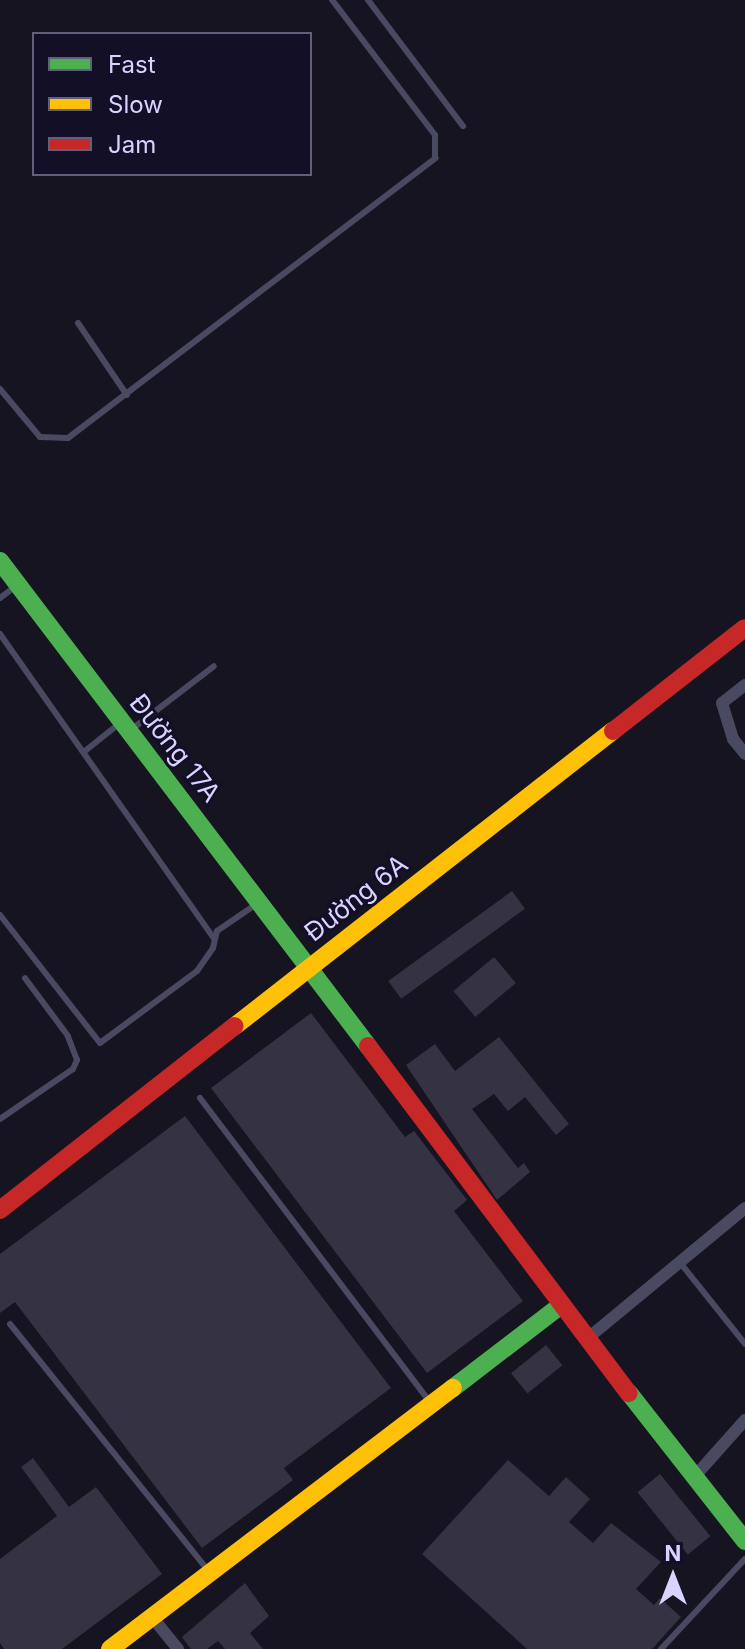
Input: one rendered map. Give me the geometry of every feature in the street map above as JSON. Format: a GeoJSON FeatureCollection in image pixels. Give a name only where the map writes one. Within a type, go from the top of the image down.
{"type":"FeatureCollection","features":[{"type":"Feature","properties":{"kind":"street","name":"Đường 17A"},"geometry":{"type":"LineString","coordinates":[[0,561],[261,901],[560,1306],[745,1541]]}},
{"type":"Feature","properties":{"kind":"street","name":"Đường 6A"},"geometry":{"type":"LineString","coordinates":[[0,1210],[745,628]]}},
{"type":"Feature","properties":{"kind":"street"},"geometry":{"type":"LineString","coordinates":[[745,685],[722,703],[733,739],[745,754]]}},
{"type":"Feature","properties":{"kind":"street"},"geometry":{"type":"LineString","coordinates":[[588,1338],[682,1265],[745,1208]]}},
{"type":"Feature","properties":{"kind":"street"},"geometry":{"type":"LineString","coordinates":[[110,1649],[429,1401],[560,1306]]}},
{"type":"Feature","properties":{"kind":"street"},"geometry":{"type":"LineString","coordinates":[[696,1475],[745,1420]]}},
{"type":"Feature","properties":{"kind":"street"},"geometry":{"type":"LineString","coordinates":[[152,1617],[178,1649]]}},
{"type":"Feature","properties":{"kind":"lane"},"geometry":{"type":"LineString","coordinates":[[0,389],[40,437],[68,438],[435,158],[435,135],[332,0]]}},
{"type":"Feature","properties":{"kind":"lane"},"geometry":{"type":"LineString","coordinates":[[368,0],[463,126]]}},
{"type":"Feature","properties":{"kind":"lane"},"geometry":{"type":"LineString","coordinates":[[78,323],[127,395]]}},
{"type":"Feature","properties":{"kind":"lane"},"geometry":{"type":"LineString","coordinates":[[0,598],[18,585]]}},
{"type":"Feature","properties":{"kind":"lane"},"geometry":{"type":"LineString","coordinates":[[0,634],[214,938]]}},
{"type":"Feature","properties":{"kind":"lane"},"geometry":{"type":"LineString","coordinates":[[85,751],[214,666]]}},
{"type":"Feature","properties":{"kind":"lane"},"geometry":{"type":"LineString","coordinates":[[0,915],[93,1040],[100,1043],[197,971],[214,938],[261,901]]}},
{"type":"Feature","properties":{"kind":"lane"},"geometry":{"type":"LineString","coordinates":[[0,1119],[73,1069],[77,1060],[68,1036],[25,978]]}},
{"type":"Feature","properties":{"kind":"lane"},"geometry":{"type":"LineString","coordinates":[[200,1098],[429,1401]]}},
{"type":"Feature","properties":{"kind":"lane"},"geometry":{"type":"LineString","coordinates":[[682,1265],[745,1344]]}},
{"type":"Feature","properties":{"kind":"lane"},"geometry":{"type":"LineString","coordinates":[[10,1324],[210,1573]]}},
{"type":"Feature","properties":{"kind":"lane"},"geometry":{"type":"LineString","coordinates":[[661,1649],[745,1559]]}},
{"type":"Feature","properties":{"kind":"building"},"geometry":{"type":"Polygon","coordinates":[[[512,891],[525,909],[401,999],[388,981],[512,891]]]}},
{"type":"Feature","properties":{"kind":"building"},"geometry":{"type":"Polygon","coordinates":[[[494,957],[516,983],[475,1017],[453,991],[494,957]]]}},
{"type":"Feature","properties":{"kind":"building"},"geometry":{"type":"Polygon","coordinates":[[[311,1013],[405,1137],[414,1131],[467,1200],[454,1211],[523,1301],[427,1373],[211,1088],[311,1013]]]}},
{"type":"Feature","properties":{"kind":"building"},"geometry":{"type":"Polygon","coordinates":[[[499,1037],[569,1124],[556,1135],[525,1097],[508,1111],[494,1094],[472,1109],[518,1168],[524,1163],[530,1172],[497,1200],[406,1065],[435,1044],[455,1071],[499,1037]]]}},
{"type":"Feature","properties":{"kind":"building"},"geometry":{"type":"Polygon","coordinates":[[[185,1116],[391,1388],[284,1468],[293,1480],[202,1548],[15,1302],[0,1313],[0,1254],[185,1116]]]}},
{"type":"Feature","properties":{"kind":"building"},"geometry":{"type":"Polygon","coordinates":[[[546,1345],[562,1365],[527,1394],[511,1373],[546,1345]]]}},
{"type":"Feature","properties":{"kind":"building"},"geometry":{"type":"Polygon","coordinates":[[[33,1458],[69,1507],[96,1487],[162,1574],[62,1649],[4,1649],[0,1643],[0,1559],[57,1516],[21,1467],[33,1458]]]}},
{"type":"Feature","properties":{"kind":"building"},"geometry":{"type":"Polygon","coordinates":[[[508,1460],[549,1496],[566,1477],[590,1499],[569,1522],[593,1543],[611,1523],[661,1562],[636,1589],[654,1605],[660,1598],[681,1617],[652,1649],[527,1649],[422,1554],[508,1460]]]}},
{"type":"Feature","properties":{"kind":"building"},"geometry":{"type":"Polygon","coordinates":[[[660,1474],[710,1536],[688,1554],[637,1492],[660,1474]]]}},
{"type":"Feature","properties":{"kind":"building"},"geometry":{"type":"Polygon","coordinates":[[[245,1583],[269,1616],[250,1633],[263,1649],[225,1649],[218,1641],[207,1649],[191,1649],[182,1637],[245,1583]]]}},
{"type":"Feature","properties":{"kind":"traffic: fast"},"geometry":{"type":"LineString","coordinates":[[0,561],[368,1046]]}},
{"type":"Feature","properties":{"kind":"traffic: fast"},"geometry":{"type":"LineString","coordinates":[[453,1388],[560,1306]]}},
{"type":"Feature","properties":{"kind":"traffic: fast"},"geometry":{"type":"LineString","coordinates":[[629,1393],[745,1541]]}},
{"type":"Feature","properties":{"kind":"traffic: slow"},"geometry":{"type":"LineString","coordinates":[[235,1026],[613,731]]}},
{"type":"Feature","properties":{"kind":"traffic: slow"},"geometry":{"type":"LineString","coordinates":[[110,1649],[453,1388]]}},
{"type":"Feature","properties":{"kind":"traffic: jam"},"geometry":{"type":"LineString","coordinates":[[613,731],[745,628]]}},
{"type":"Feature","properties":{"kind":"traffic: jam"},"geometry":{"type":"LineString","coordinates":[[0,1210],[235,1026]]}},
{"type":"Feature","properties":{"kind":"traffic: jam"},"geometry":{"type":"LineString","coordinates":[[368,1046],[629,1393]]}}]}
